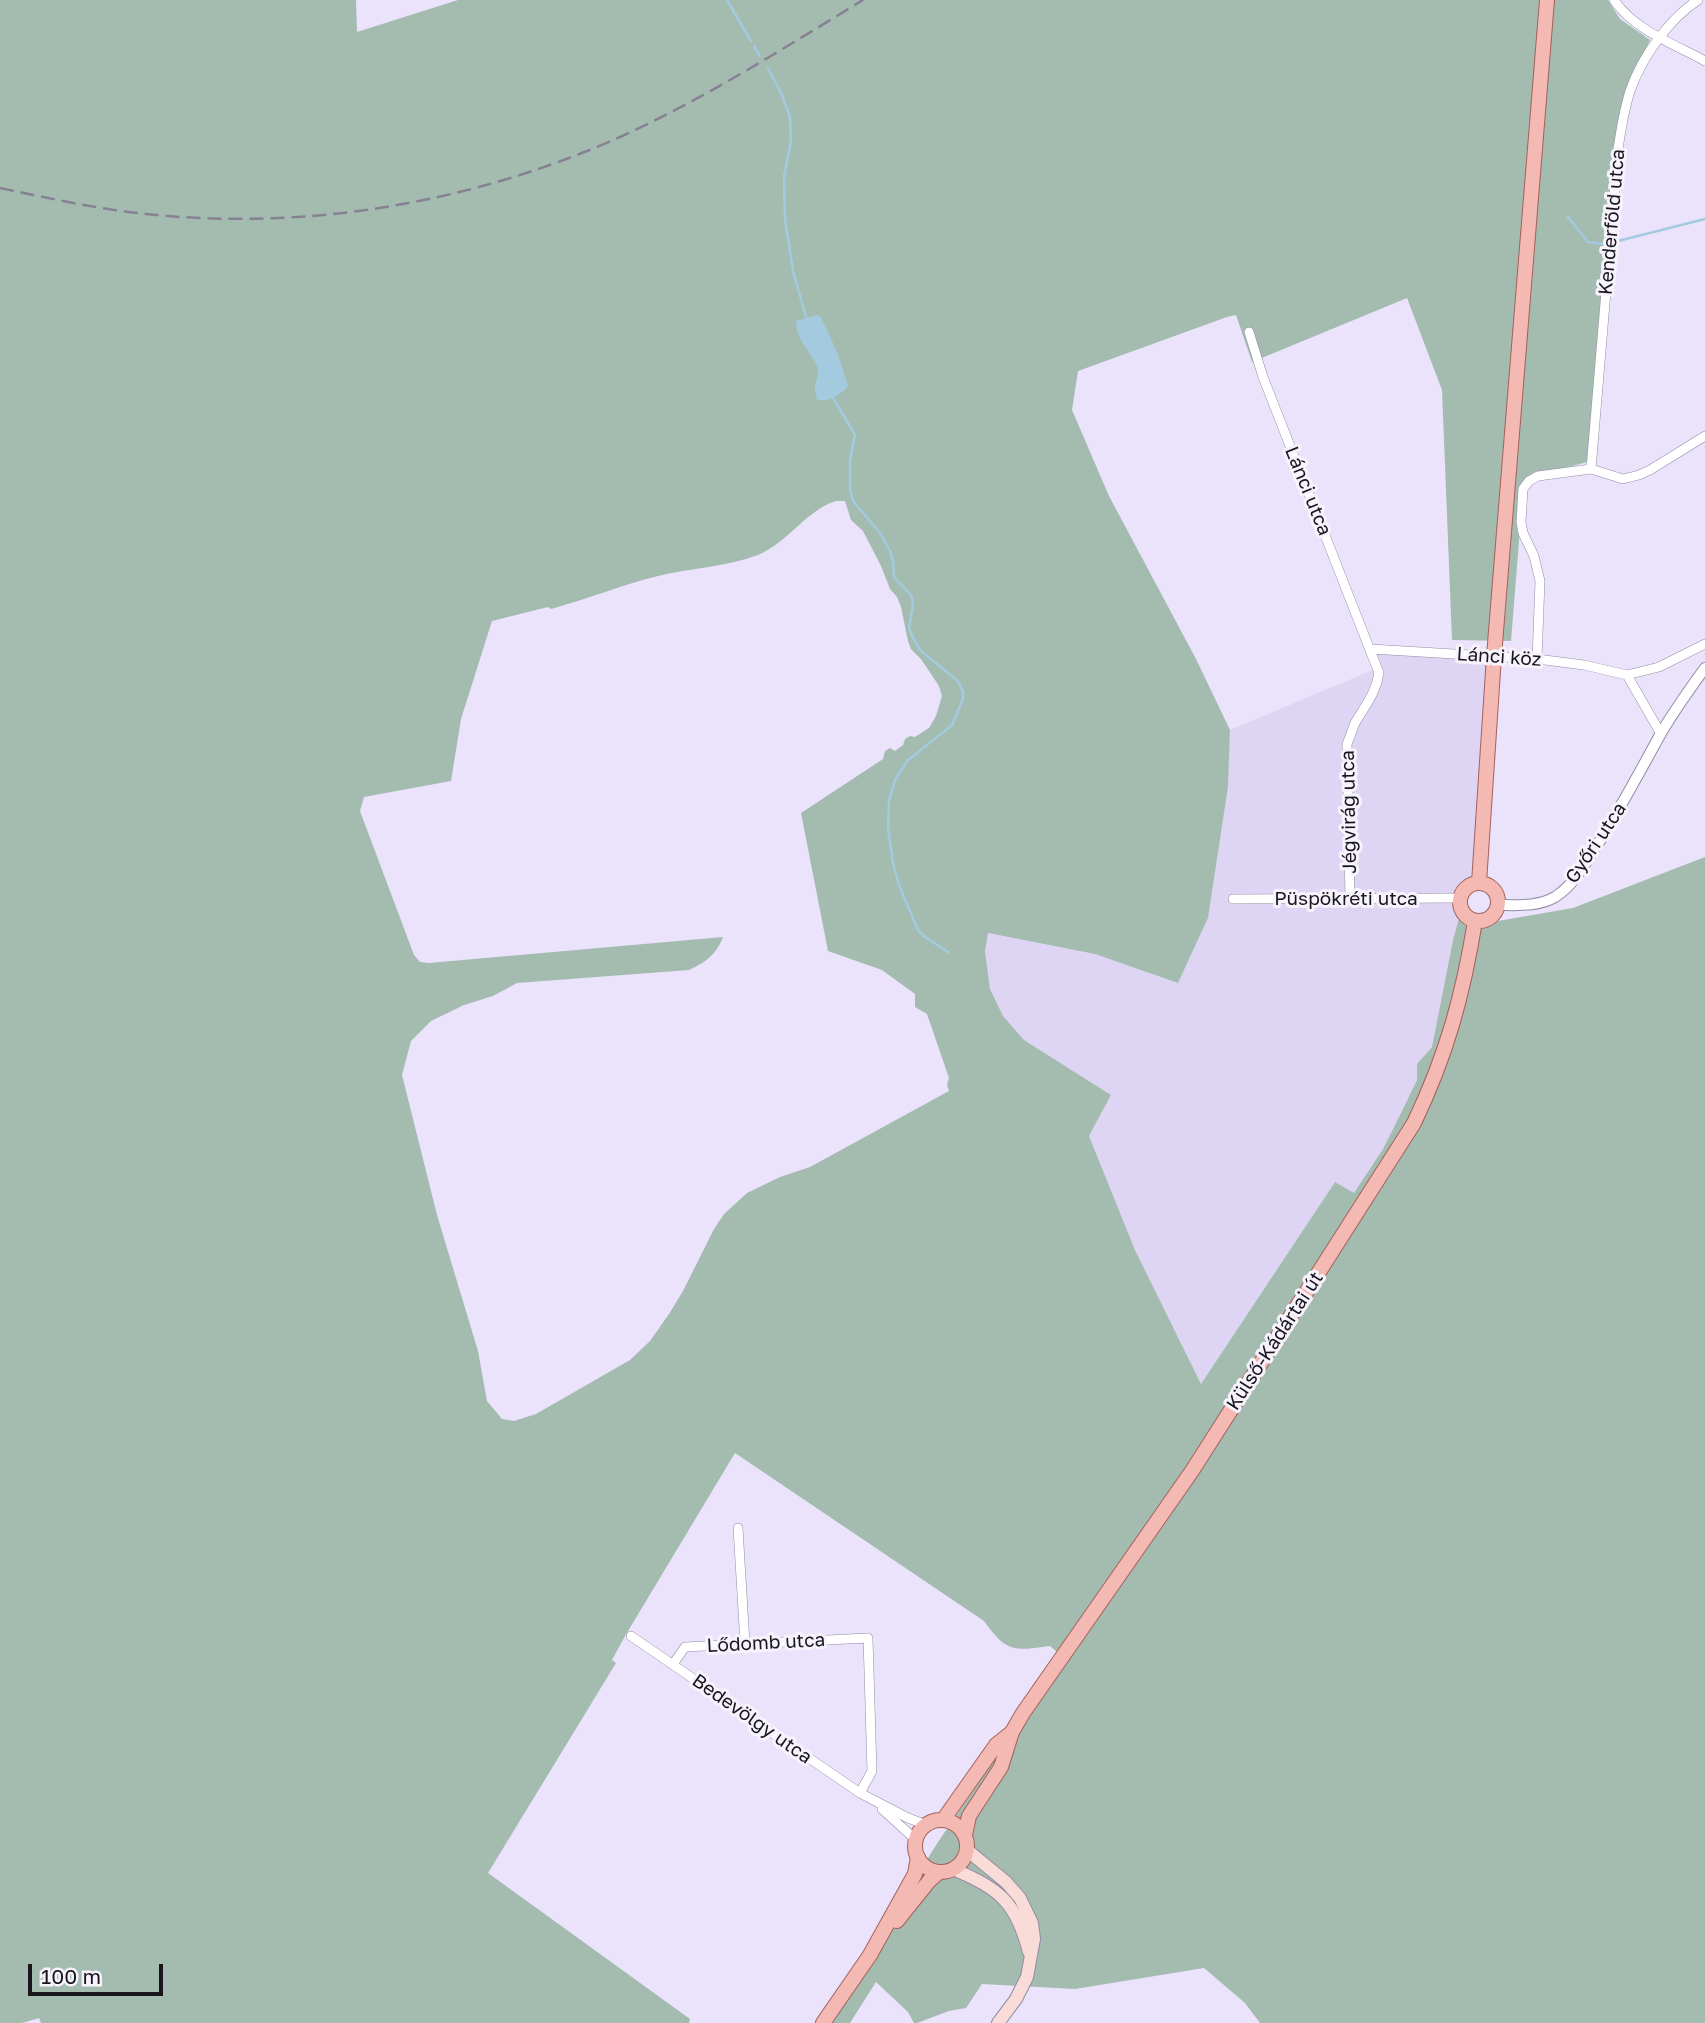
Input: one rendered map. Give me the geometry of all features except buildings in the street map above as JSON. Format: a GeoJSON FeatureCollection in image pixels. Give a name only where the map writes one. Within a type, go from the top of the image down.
{"type":"FeatureCollection","features":[{"type":"Feature","properties":{"kind":"main road"},"geometry":{"type":"LineString","coordinates":[[1479,883],[1494,656],[1546,0]]}},
{"type":"Feature","properties":{"kind":"main road"},"geometry":{"type":"LineString","coordinates":[[1479,883],[1495,891],[1497,905],[1491,916],[1475,921],[1462,911],[1460,898],[1466,887],[1479,883]]}},
{"type":"Feature","properties":{"kind":"main road","name":"Külső-Kádártai út"},"geometry":{"type":"LineString","coordinates":[[943,1820],[996,1745],[1012,1732],[1192,1471],[1414,1123],[1451,1034],[1475,921]]}},
{"type":"Feature","properties":{"kind":"main road","name":"Külső-Kádártai út"},"geometry":{"type":"LineString","coordinates":[[965,1835],[969,1816],[1001,1767],[1012,1732]]}},
{"type":"Feature","properties":{"kind":"main road"},"geometry":{"type":"LineString","coordinates":[[823,2023],[870,1955],[929,1881],[964,1858],[967,1850],[965,1835],[955,1824],[943,1820],[932,1822],[920,1831],[916,1840],[918,1857],[915,1874],[870,1955]]}},
{"type":"Feature","properties":{"kind":"main road"},"geometry":{"type":"LineString","coordinates":[[967,1850],[1006,1882],[1020,1898],[1032,1923],[1034,1939],[1027,1978],[998,2023]]}},
{"type":"Feature","properties":{"kind":"main road"},"geometry":{"type":"LineString","coordinates":[[918,1857],[926,1867],[972,1877],[995,1891],[1013,1909],[1030,1955]]}},
{"type":"Feature","properties":{"kind":"street"},"geometry":{"type":"LineString","coordinates":[[1614,0],[1632,20],[1647,31],[1705,61]]}},
{"type":"Feature","properties":{"kind":"street","name":"Kenderföld utca"},"geometry":{"type":"LineString","coordinates":[[1591,469],[1621,130],[1631,89],[1645,62],[1661,37],[1681,14],[1698,0]]}},
{"type":"Feature","properties":{"kind":"street","name":"Lánci utca"},"geometry":{"type":"LineString","coordinates":[[1249,332],[1263,377],[1371,649]]}},
{"type":"Feature","properties":{"kind":"street"},"geometry":{"type":"LineString","coordinates":[[1537,659],[1540,581],[1536,559],[1523,533],[1522,489],[1538,476],[1591,469],[1623,479],[1639,475],[1705,436]]}},
{"type":"Feature","properties":{"kind":"street"},"geometry":{"type":"LineString","coordinates":[[1661,734],[1627,675],[1659,667],[1705,644]]}},
{"type":"Feature","properties":{"kind":"street","name":"Lánci köz"},"geometry":{"type":"LineString","coordinates":[[1371,649],[1537,659],[1627,675]]}},
{"type":"Feature","properties":{"kind":"street","name":"Jégvirág utca"},"geometry":{"type":"LineString","coordinates":[[1350,899],[1347,744],[1377,685],[1379,673],[1371,649]]}},
{"type":"Feature","properties":{"kind":"street","name":"Győri utca"},"geometry":{"type":"LineString","coordinates":[[1497,905],[1528,906],[1541,903],[1553,898],[1580,873],[1622,807],[1661,734],[1705,668]]}},
{"type":"Feature","properties":{"kind":"street","name":"Püspökréti utca"},"geometry":{"type":"LineString","coordinates":[[1233,899],[1460,898]]}},
{"type":"Feature","properties":{"kind":"street"},"geometry":{"type":"LineString","coordinates":[[738,1528],[745,1644]]}},
{"type":"Feature","properties":{"kind":"street","name":"Bedevölgy utca"},"geometry":{"type":"LineString","coordinates":[[631,1636],[860,1793],[926,1825]]}},
{"type":"Feature","properties":{"kind":"street","name":"Lődomb utca"},"geometry":{"type":"LineString","coordinates":[[673,1664],[685,1647],[868,1638],[872,1770],[860,1793]]}},
{"type":"Feature","properties":{"kind":"street","name":"Bedevölgy utca"},"geometry":{"type":"LineString","coordinates":[[873,1801],[916,1840]]}},
{"type":"Feature","properties":{"kind":"shaded area"},"geometry":{"type":"Polygon","coordinates":[[[1372,649],[1493,657],[1478,882],[1466,887],[1459,897],[1461,911],[1432,1047],[1417,1064],[1417,1080],[1383,1149],[1354,1194],[1335,1182],[1201,1384],[1135,1250],[1089,1136],[1111,1095],[1024,1040],[1003,1016],[990,989],[985,951],[987,933],[1095,954],[1178,983],[1208,918],[1228,787],[1230,730],[1375,669],[1372,649]]]}},
{"type":"Feature","properties":{"kind":"green space"},"geometry":{"type":"Polygon","coordinates":[[[0,0],[356,0],[357,32],[458,0],[1608,0],[1620,19],[1650,40],[1629,83],[1614,145],[1587,462],[1524,479],[1511,641],[1452,640],[1442,390],[1407,298],[1252,362],[1236,315],[1078,371],[1072,410],[1109,496],[1196,659],[1230,730],[1228,787],[1208,918],[1178,983],[1095,954],[988,933],[985,951],[990,989],[1003,1016],[1024,1040],[1111,1095],[1089,1136],[1135,1250],[1201,1384],[1335,1182],[1354,1193],[1383,1149],[1417,1080],[1417,1064],[1432,1047],[1461,911],[1469,920],[1492,922],[1573,908],[1705,857],[1705,2023],[1260,2023],[1245,2003],[1204,1968],[1075,1989],[982,1984],[966,2008],[949,2011],[917,2023],[914,2023],[908,2012],[876,1982],[850,2023],[825,2023],[938,1842],[1064,1658],[1050,1646],[1019,1649],[1005,1644],[984,1621],[735,1453],[625,1636],[612,1660],[616,1663],[488,1873],[690,2019],[689,2023],[41,2023],[39,2018],[22,2023],[0,2023],[0,0]],[[836,501],[815,512],[779,542],[758,555],[658,576],[551,609],[548,607],[492,621],[461,719],[451,781],[364,797],[360,811],[414,955],[420,962],[723,937],[710,957],[689,970],[517,983],[493,996],[464,1005],[431,1021],[411,1041],[402,1075],[437,1215],[478,1351],[487,1401],[502,1419],[514,1421],[536,1414],[630,1360],[650,1341],[669,1314],[724,1214],[747,1193],[780,1177],[810,1167],[949,1091],[949,1078],[927,1014],[915,1007],[915,994],[882,970],[828,951],[801,813],[883,759],[885,751],[890,748],[895,751],[903,745],[905,739],[915,737],[929,728],[942,696],[939,686],[911,649],[897,597],[890,589],[863,531],[851,520],[845,501],[836,501]]]}},
{"type":"Feature","properties":{"kind":"water"},"geometry":{"type":"Polygon","coordinates":[[[817,315],[821,317],[838,354],[848,386],[826,400],[817,400],[817,366],[801,339],[796,321],[817,315]]]}},
{"type":"Feature","properties":{"kind":"waterway"},"geometry":{"type":"LineString","coordinates":[[727,0],[751,41]]}},
{"type":"Feature","properties":{"kind":"waterway"},"geometry":{"type":"LineString","coordinates":[[754,46],[760,56]]}},
{"type":"Feature","properties":{"kind":"waterway"},"geometry":{"type":"LineString","coordinates":[[768,68],[790,117],[791,141],[784,177],[785,219],[793,271],[807,320]]}},
{"type":"Feature","properties":{"kind":"waterway"},"geometry":{"type":"LineString","coordinates":[[1568,217],[1588,242],[1603,244]]}},
{"type":"Feature","properties":{"kind":"waterway"},"geometry":{"type":"LineString","coordinates":[[1618,241],[1705,219]]}},
{"type":"Feature","properties":{"kind":"waterway"},"geometry":{"type":"LineString","coordinates":[[832,396],[855,435],[850,460],[850,490],[853,501],[880,533],[893,560],[894,577],[911,595],[913,605],[909,628],[913,638],[921,651],[958,681],[963,692],[963,699],[952,725],[907,761],[895,780],[889,801],[888,829],[899,885],[918,930],[948,952]]}},
{"type":"Feature","properties":{"kind":"railway"},"geometry":{"type":"LineString","coordinates":[[0,188],[109,209],[207,218],[328,215],[447,195],[564,160],[620,137],[713,90],[863,0]]}}]}
